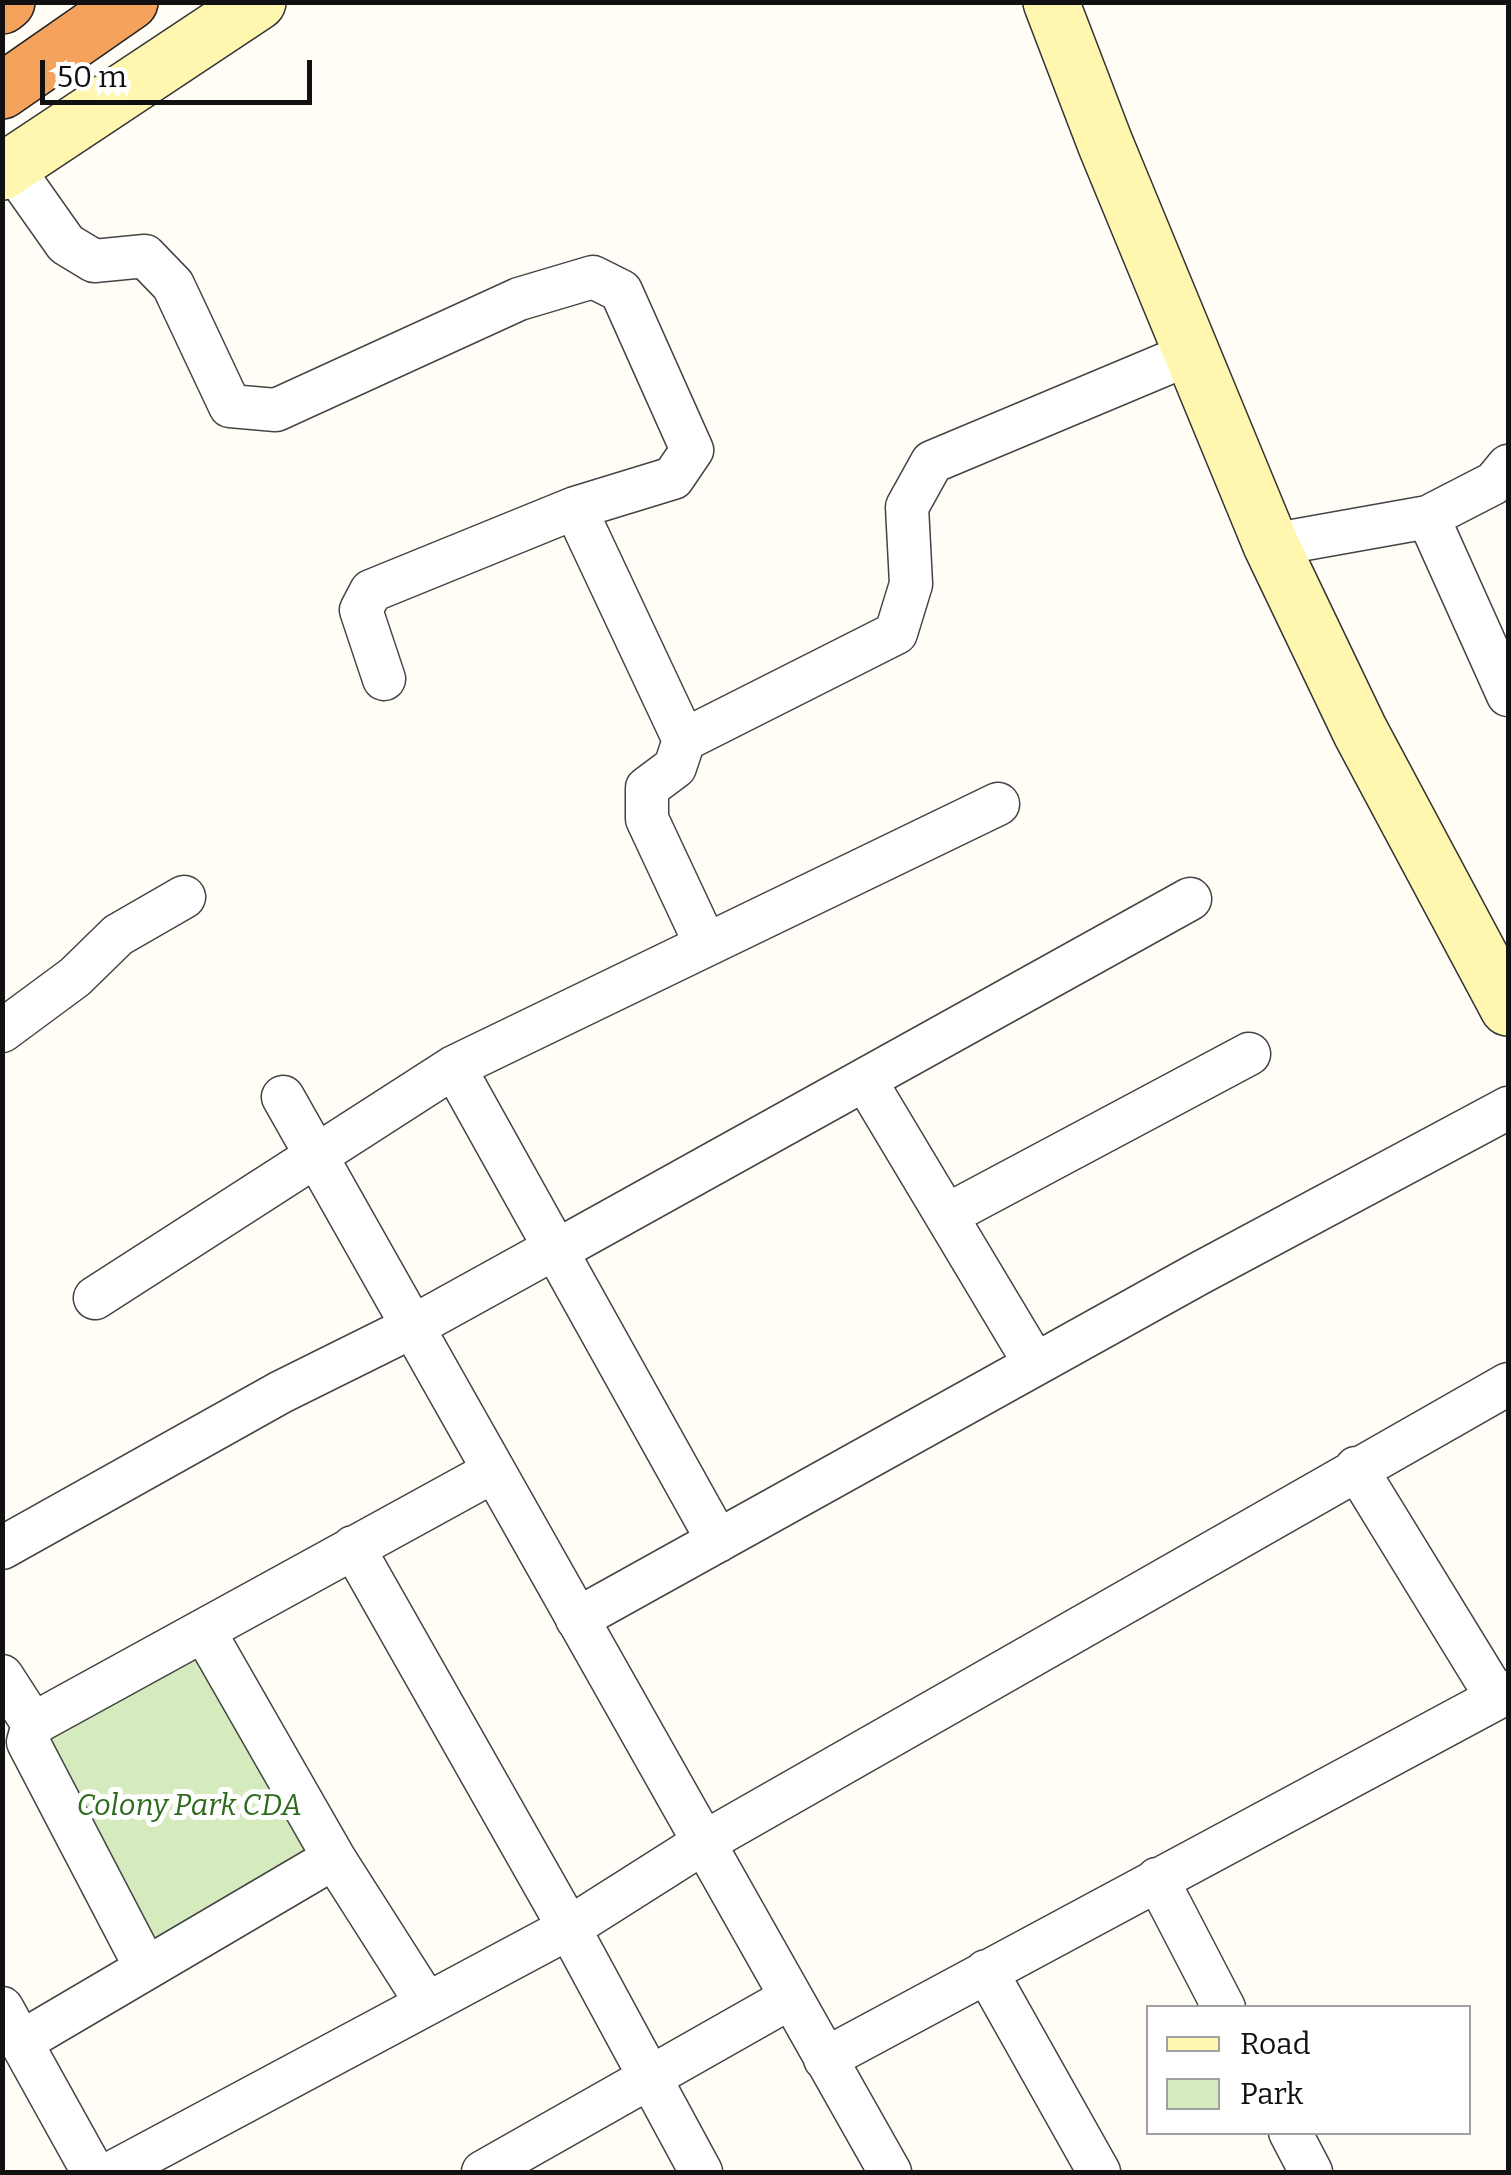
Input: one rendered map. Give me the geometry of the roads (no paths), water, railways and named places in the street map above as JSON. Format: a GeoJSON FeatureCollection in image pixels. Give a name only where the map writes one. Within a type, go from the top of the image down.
{"type":"FeatureCollection","features":[{"type":"Feature","properties":{"kind":"highway"},"geometry":{"type":"LineString","coordinates":[[2,91],[130,2]]}},
{"type":"Feature","properties":{"kind":"street"},"geometry":{"type":"LineString","coordinates":[[258,2],[7,169],[66,244],[94,261],[145,256],[173,285],[230,406],[276,410],[519,299],[593,276],[621,292],[692,450],[673,478],[575,508],[371,592],[361,610],[384,678]]}},
{"type":"Feature","properties":{"kind":"street"},"geometry":{"type":"LineString","coordinates":[[1051,2],[1271,545],[1360,731],[1508,1008]]}},
{"type":"Feature","properties":{"kind":"street"},"geometry":{"type":"LineString","coordinates":[[684,740],[896,633],[911,584],[906,507],[932,462],[1192,354]]}},
{"type":"Feature","properties":{"kind":"street"},"geometry":{"type":"LineString","coordinates":[[1271,545],[1428,517],[1494,483],[1508,466]]}},
{"type":"Feature","properties":{"kind":"street"},"geometry":{"type":"LineString","coordinates":[[575,508],[684,740],[675,767],[647,788],[647,818],[706,945]]}},
{"type":"Feature","properties":{"kind":"street"},"geometry":{"type":"LineString","coordinates":[[1428,517],[1508,695]]}},
{"type":"Feature","properties":{"kind":"street"},"geometry":{"type":"LineString","coordinates":[[95,1298],[454,1068],[998,804]]}},
{"type":"Feature","properties":{"kind":"street"},"geometry":{"type":"LineString","coordinates":[[2,1031],[76,977],[118,935],[184,897]]}},
{"type":"Feature","properties":{"kind":"street"},"geometry":{"type":"LineString","coordinates":[[2,1548],[281,1392],[556,1250],[1190,899]]}},
{"type":"Feature","properties":{"kind":"street"},"geometry":{"type":"LineString","coordinates":[[946,1215],[1249,1054]]}},
{"type":"Feature","properties":{"kind":"street"},"geometry":{"type":"LineString","coordinates":[[454,1068],[718,1540]]}},
{"type":"Feature","properties":{"kind":"street"},"geometry":{"type":"LineString","coordinates":[[865,1080],[1035,1364]]}},
{"type":"Feature","properties":{"kind":"street"},"geometry":{"type":"LineString","coordinates":[[283,1096],[890,2172]]}},
{"type":"Feature","properties":{"kind":"street"},"geometry":{"type":"LineString","coordinates":[[577,1620],[1035,1364],[1508,1108]]}},
{"type":"Feature","properties":{"kind":"street"},"geometry":{"type":"LineString","coordinates":[[112,2172],[568,1928],[703,1843],[1508,1384]]}},
{"type":"Feature","properties":{"kind":"street"},"geometry":{"type":"LineString","coordinates":[[825,2059],[1503,1695],[1356,1468]]}},
{"type":"Feature","properties":{"kind":"street"},"geometry":{"type":"LineString","coordinates":[[18,1733],[494,1471]]}},
{"type":"Feature","properties":{"kind":"street"},"geometry":{"type":"LineString","coordinates":[[352,1548],[568,1928],[701,2172]]}},
{"type":"Feature","properties":{"kind":"street"},"geometry":{"type":"LineString","coordinates":[[204,1630],[334,1858],[427,2004]]}},
{"type":"Feature","properties":{"kind":"street"},"geometry":{"type":"LineString","coordinates":[[2,1676],[18,1733],[28,1742],[146,1968]]}},
{"type":"Feature","properties":{"kind":"street"},"geometry":{"type":"LineString","coordinates":[[92,2172],[12,2025],[146,1968],[334,1858]]}},
{"type":"Feature","properties":{"kind":"street"},"geometry":{"type":"LineString","coordinates":[[1157,1879],[1222,2005]]}},
{"type":"Feature","properties":{"kind":"street"},"geometry":{"type":"LineString","coordinates":[[986,1971],[1099,2172]]}},
{"type":"Feature","properties":{"kind":"street"},"geometry":{"type":"LineString","coordinates":[[483,2172],[790,1998]]}},
{"type":"Feature","properties":{"kind":"street"},"geometry":{"type":"LineString","coordinates":[[1292,2135],[1311,2172]]}},
{"type":"Feature","properties":{"kind":"park label","name":"Colony Park CDA"},"geometry":{"type":"Point","coordinates":[189,1807]}}]}
